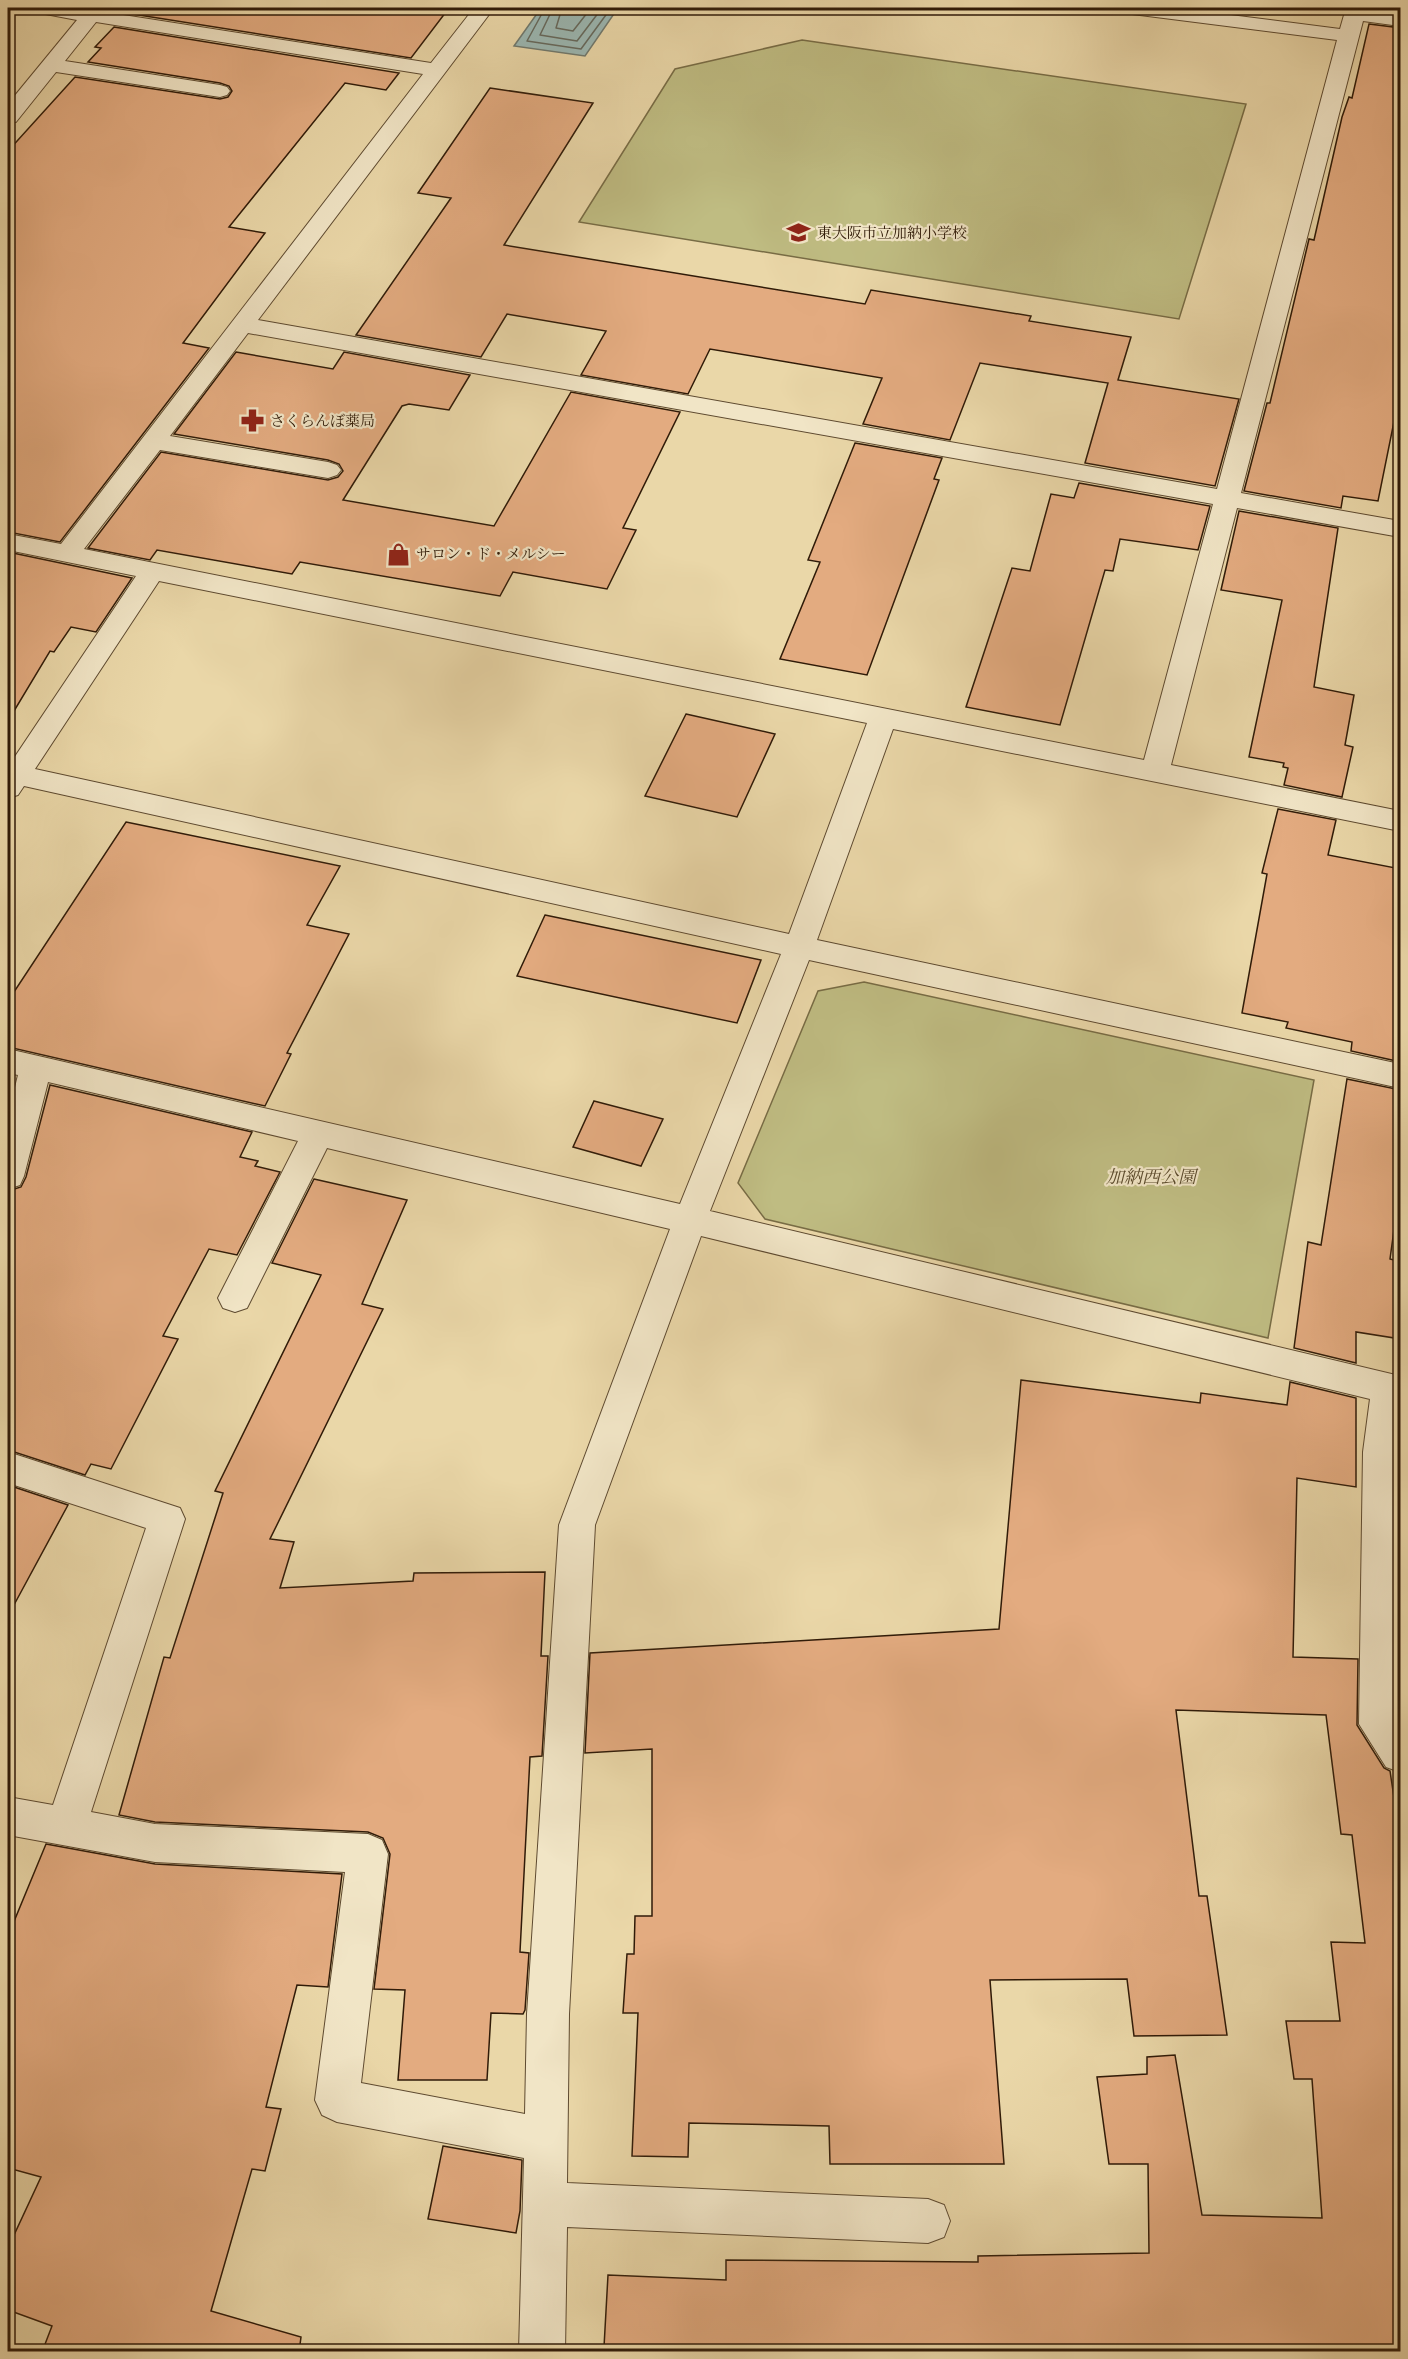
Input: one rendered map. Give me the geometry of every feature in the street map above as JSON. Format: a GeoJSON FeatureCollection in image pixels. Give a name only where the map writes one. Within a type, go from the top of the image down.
{"type":"FeatureCollection","features":[{"type":"Feature","properties":{"kind":"street"},"geometry":{"type":"LineString","coordinates":[[42,8],[95,11],[438,70]]}},
{"type":"Feature","properties":{"kind":"street"},"geometry":{"type":"LineString","coordinates":[[67,554],[240,324],[484,8]]}},
{"type":"Feature","properties":{"kind":"street"},"geometry":{"type":"LineString","coordinates":[[1132,8],[1401,20]]}},
{"type":"Feature","properties":{"kind":"street"},"geometry":{"type":"LineString","coordinates":[[8,117],[95,11]]}},
{"type":"Feature","properties":{"kind":"street"},"geometry":{"type":"LineString","coordinates":[[1155,773],[1354,19]]}},
{"type":"Feature","properties":{"kind":"street"},"geometry":{"type":"LineString","coordinates":[[51,65],[220,91]]}},
{"type":"Feature","properties":{"kind":"street"},"geometry":{"type":"LineString","coordinates":[[240,324],[1401,529]]}},
{"type":"Feature","properties":{"kind":"street"},"geometry":{"type":"LineString","coordinates":[[153,441],[328,470]]}},
{"type":"Feature","properties":{"kind":"street"},"geometry":{"type":"LineString","coordinates":[[8,542],[1401,821]]}},
{"type":"Feature","properties":{"kind":"street"},"geometry":{"type":"LineString","coordinates":[[152,571],[12,781],[1401,1076]]}},
{"type":"Feature","properties":{"kind":"street"},"geometry":{"type":"LineString","coordinates":[[542,2352],[548,2014],[577,1525],[690,1220],[799,947],[884,717]]}},
{"type":"Feature","properties":{"kind":"street"},"geometry":{"type":"LineString","coordinates":[[8,1176],[22,1064],[690,1220],[1395,1390],[1382,1452],[1379,1724],[1401,1754]]}},
{"type":"Feature","properties":{"kind":"street"},"geometry":{"type":"LineString","coordinates":[[235,1298],[318,1133]]}},
{"type":"Feature","properties":{"kind":"street"},"geometry":{"type":"LineString","coordinates":[[8,1468],[167,1519],[66,1826]]}},
{"type":"Feature","properties":{"kind":"street"},"geometry":{"type":"LineString","coordinates":[[8,1816],[155,1843],[368,1854],[337,2100],[545,2140]]}},
{"type":"Feature","properties":{"kind":"street"},"geometry":{"type":"LineString","coordinates":[[544,2204],[928,2221]]}},
{"type":"Feature","properties":{"kind":"green space"},"geometry":{"type":"Polygon","coordinates":[[[802,40],[1246,104],[1179,319],[579,222],[675,69],[802,40]]]}},
{"type":"Feature","properties":{"kind":"green space","name":"加納西公園"},"geometry":{"type":"Polygon","coordinates":[[[864,982],[1314,1080],[1268,1338],[765,1219],[738,1183],[818,991],[864,982]]]}},
{"type":"Feature","properties":{"kind":"water"},"geometry":{"type":"Polygon","coordinates":[[[541,8],[618,8],[585,56],[514,46],[541,8]]]}},
{"type":"Feature","properties":{"kind":"building"},"geometry":{"type":"Polygon","coordinates":[[[131,8],[449,8],[411,58],[126,13],[131,8]]]}},
{"type":"Feature","properties":{"kind":"building"},"geometry":{"type":"Polygon","coordinates":[[[1369,24],[1401,28],[1401,114],[1396,140],[1401,140],[1401,387],[1378,501],[1343,496],[1341,508],[1244,491],[1267,403],[1270,403],[1309,239],[1314,240],[1342,117],[1349,97],[1352,98],[1369,24]]]}},
{"type":"Feature","properties":{"kind":"building"},"geometry":{"type":"Polygon","coordinates":[[[114,27],[399,73],[386,90],[345,83],[229,227],[265,233],[183,343],[209,348],[60,542],[8,532],[8,151],[75,77],[220,99],[228,97],[232,91],[229,86],[220,83],[88,62],[101,48],[95,47],[114,27]]]}},
{"type":"Feature","properties":{"kind":"building"},"geometry":{"type":"Polygon","coordinates":[[[490,88],[593,103],[504,245],[865,304],[871,290],[1031,316],[1029,321],[1131,337],[1118,380],[1239,399],[1215,486],[1085,463],[1108,383],[980,363],[950,440],[863,424],[882,378],[710,349],[688,394],[581,375],[606,331],[507,314],[481,357],[356,335],[451,198],[418,193],[490,88]]]}},
{"type":"Feature","properties":{"kind":"building"},"geometry":{"type":"Polygon","coordinates":[[[236,352],[333,369],[344,352],[470,375],[449,410],[409,404],[402,406],[343,500],[494,526],[571,392],[680,412],[623,528],[636,530],[607,589],[513,572],[500,596],[300,562],[292,574],[157,550],[150,560],[88,548],[161,452],[328,480],[338,477],[343,471],[339,464],[328,460],[174,434],[236,352]]]}},
{"type":"Feature","properties":{"kind":"building"},"geometry":{"type":"Polygon","coordinates":[[[855,443],[942,458],[934,479],[939,480],[867,675],[780,659],[820,562],[808,560],[855,443]]]}},
{"type":"Feature","properties":{"kind":"building"},"geometry":{"type":"Polygon","coordinates":[[[1079,483],[1210,506],[1198,550],[1120,539],[1113,571],[1105,570],[1060,725],[966,707],[1012,568],[1030,571],[1051,494],[1074,498],[1079,483]]]}},
{"type":"Feature","properties":{"kind":"building"},"geometry":{"type":"Polygon","coordinates":[[[1239,511],[1338,528],[1314,687],[1354,695],[1345,745],[1353,747],[1342,797],[1284,785],[1288,768],[1283,767],[1284,763],[1249,757],[1282,600],[1221,590],[1239,511]]]}},
{"type":"Feature","properties":{"kind":"building"},"geometry":{"type":"Polygon","coordinates":[[[8,552],[132,578],[96,632],[71,627],[54,652],[50,651],[8,721],[8,552]]]}},
{"type":"Feature","properties":{"kind":"building"},"geometry":{"type":"Polygon","coordinates":[[[686,714],[775,734],[737,817],[645,796],[686,714]]]}},
{"type":"Feature","properties":{"kind":"building"},"geometry":{"type":"Polygon","coordinates":[[[1278,809],[1336,820],[1328,855],[1401,869],[1401,1062],[1351,1051],[1352,1042],[1286,1028],[1288,1022],[1242,1013],[1267,874],[1262,873],[1278,809]]]}},
{"type":"Feature","properties":{"kind":"building"},"geometry":{"type":"Polygon","coordinates":[[[126,822],[340,866],[307,925],[349,934],[287,1053],[291,1054],[265,1106],[8,1047],[8,1001],[126,822]]]}},
{"type":"Feature","properties":{"kind":"building"},"geometry":{"type":"Polygon","coordinates":[[[545,915],[761,960],[737,1023],[517,976],[545,915]]]}},
{"type":"Feature","properties":{"kind":"building"},"geometry":{"type":"Polygon","coordinates":[[[1347,1079],[1401,1090],[1401,1179],[1390,1259],[1401,1262],[1401,1339],[1356,1332],[1356,1363],[1294,1348],[1308,1242],[1321,1245],[1347,1079]]]}},
{"type":"Feature","properties":{"kind":"building"},"geometry":{"type":"Polygon","coordinates":[[[50,1085],[252,1132],[240,1157],[258,1161],[255,1166],[280,1172],[237,1255],[209,1249],[163,1336],[178,1339],[111,1469],[91,1464],[85,1475],[8,1450],[8,1191],[21,1187],[26,1177],[50,1085]]]}},
{"type":"Feature","properties":{"kind":"building"},"geometry":{"type":"Polygon","coordinates":[[[594,1101],[663,1119],[641,1166],[573,1147],[594,1101]]]}},
{"type":"Feature","properties":{"kind":"building"},"geometry":{"type":"Polygon","coordinates":[[[314,1179],[407,1200],[362,1304],[383,1309],[270,1539],[294,1542],[280,1588],[413,1581],[414,1573],[545,1572],[541,1656],[548,1656],[542,1756],[530,1757],[520,1952],[529,1953],[525,2010],[523,2014],[491,2013],[487,2080],[398,2080],[405,1990],[374,1989],[390,1854],[383,1838],[368,1832],[155,1822],[119,1815],[164,1657],[170,1658],[223,1493],[215,1491],[321,1275],[272,1263],[314,1179]]]}},
{"type":"Feature","properties":{"kind":"building"},"geometry":{"type":"Polygon","coordinates":[[[1021,1380],[1200,1403],[1201,1393],[1287,1405],[1290,1382],[1356,1398],[1356,1487],[1297,1478],[1293,1657],[1358,1659],[1357,1725],[1384,1768],[1390,1771],[1401,1844],[1401,2352],[728,2352],[604,2347],[608,2275],[726,2280],[726,2260],[978,2262],[978,2256],[1149,2253],[1148,2164],[1109,2164],[1097,2077],[1147,2074],[1147,2057],[1175,2055],[1202,2215],[1322,2218],[1312,2079],[1294,2079],[1286,2021],[1340,2021],[1331,1942],[1365,1943],[1352,1835],[1341,1834],[1326,1715],[1176,1710],[1199,1896],[1207,1896],[1227,2035],[1134,2036],[1127,1979],[990,1980],[1004,2164],[830,2164],[829,2126],[689,2123],[688,2157],[632,2156],[638,2013],[623,2013],[627,1954],[634,1954],[635,1916],[652,1916],[652,1749],[585,1753],[590,1653],[999,1629],[1021,1380]]]}},
{"type":"Feature","properties":{"kind":"building"},"geometry":{"type":"Polygon","coordinates":[[[8,1485],[68,1505],[8,1616],[8,1485]]]}},
{"type":"Feature","properties":{"kind":"building"},"geometry":{"type":"Polygon","coordinates":[[[46,1844],[155,1864],[342,1874],[328,1987],[297,1985],[266,2107],[281,2109],[265,2171],[252,2169],[211,2311],[301,2337],[299,2352],[42,2352],[52,2326],[8,2310],[8,2248],[41,2177],[8,2168],[8,1936],[46,1844]]]}},
{"type":"Feature","properties":{"kind":"building"},"geometry":{"type":"Polygon","coordinates":[[[443,2146],[522,2160],[520,2211],[516,2233],[428,2219],[443,2146]]]}},
{"type":"Feature","properties":{"kind":"place","name":"東大阪市立加納小学校"},"geometry":{"type":"Point","coordinates":[799,233]}},
{"type":"Feature","properties":{"kind":"place","name":"さくらんぼ薬局"},"geometry":{"type":"Point","coordinates":[252,421]}},
{"type":"Feature","properties":{"kind":"place","name":"サロン・ド・メルシー"},"geometry":{"type":"Point","coordinates":[398,554]}}]}
